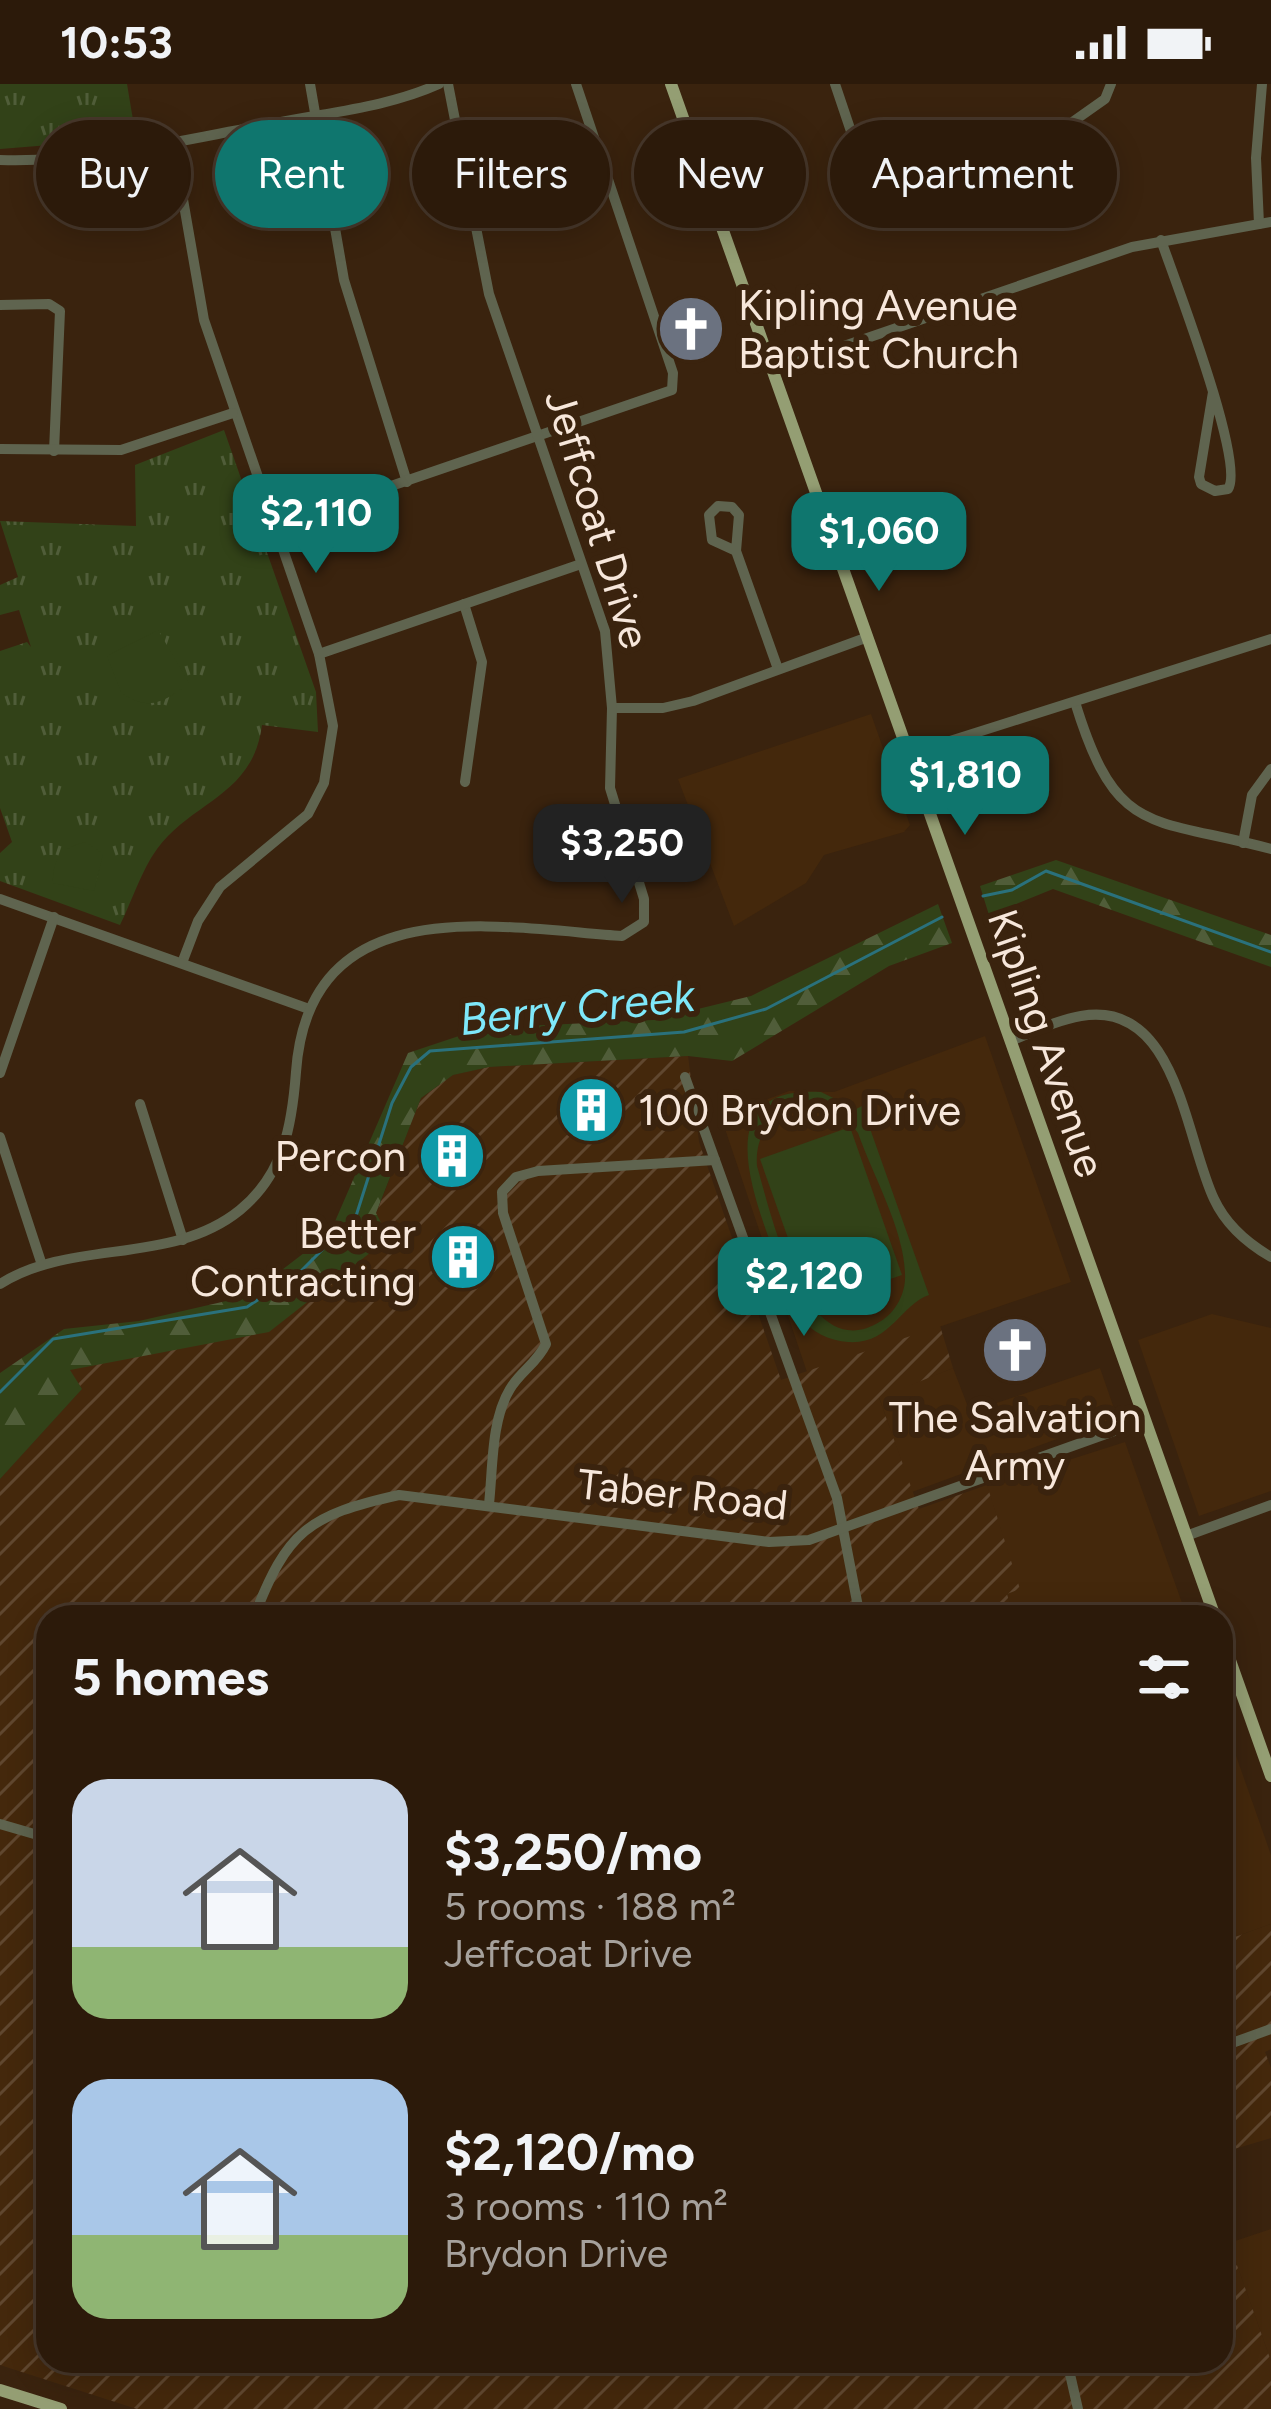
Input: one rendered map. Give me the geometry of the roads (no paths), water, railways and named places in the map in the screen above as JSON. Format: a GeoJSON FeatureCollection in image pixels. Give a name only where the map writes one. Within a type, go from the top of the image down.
{"type":"FeatureCollection","features":[{"type":"Feature","properties":{"kind":"main road","name":"Kipling Avenue"},"geometry":{"type":"LineString","coordinates":[[671,84],[1211,1605]]}},
{"type":"Feature","properties":{"kind":"main road"},"geometry":{"type":"LineString","coordinates":[[1233,1668],[1271,1776]]}},
{"type":"Feature","properties":{"kind":"main road"},"geometry":{"type":"LineString","coordinates":[[0,2390],[61,2409]]}},
{"type":"Feature","properties":{"kind":"street"},"geometry":{"type":"LineString","coordinates":[[310,84],[344,280],[407,482]]}},
{"type":"Feature","properties":{"kind":"street"},"geometry":{"type":"LineString","coordinates":[[191,139],[408,97],[439,84]]}},
{"type":"Feature","properties":{"kind":"street","name":"Jeffcoat Drive"},"geometry":{"type":"LineString","coordinates":[[0,1284],[41,1262],[183,1240],[242,1208],[276,1165],[292,1120],[296,1059],[309,1010],[353,957],[413,929],[454,925],[632,934],[643,925],[646,911],[610,788],[612,708],[605,631],[489,294],[448,84]]}},
{"type":"Feature","properties":{"kind":"street"},"geometry":{"type":"LineString","coordinates":[[274,526],[672,390],[673,373],[576,84]]}},
{"type":"Feature","properties":{"kind":"street"},"geometry":{"type":"LineString","coordinates":[[835,84],[865,173],[882,185],[1071,123],[1105,99],[1111,84]]}},
{"type":"Feature","properties":{"kind":"street"},"geometry":{"type":"LineString","coordinates":[[774,370],[1161,239],[1265,223],[1256,158],[1262,84]]}},
{"type":"Feature","properties":{"kind":"street"},"geometry":{"type":"LineString","coordinates":[[0,160],[36,159]]}},
{"type":"Feature","properties":{"kind":"street"},"geometry":{"type":"LineString","coordinates":[[182,963],[208,902],[298,826],[318,797],[333,725],[319,654],[232,413],[204,320],[188,228]]}},
{"type":"Feature","properties":{"kind":"street"},"geometry":{"type":"LineString","coordinates":[[1161,239],[1213,392],[1235,468],[1233,483],[1215,491],[1199,477],[1213,392]]}},
{"type":"Feature","properties":{"kind":"street"},"geometry":{"type":"LineString","coordinates":[[0,305],[49,304],[60,310],[54,451]]}},
{"type":"Feature","properties":{"kind":"street"},"geometry":{"type":"LineString","coordinates":[[0,449],[122,450],[232,413]]}},
{"type":"Feature","properties":{"kind":"street"},"geometry":{"type":"LineString","coordinates":[[736,551],[778,670]]}},
{"type":"Feature","properties":{"kind":"street"},"geometry":{"type":"LineString","coordinates":[[319,654],[581,564]]}},
{"type":"Feature","properties":{"kind":"street"},"geometry":{"type":"LineString","coordinates":[[464,604],[482,662],[465,782]]}},
{"type":"Feature","properties":{"kind":"street"},"geometry":{"type":"LineString","coordinates":[[612,708],[663,708],[693,701],[868,638]]}},
{"type":"Feature","properties":{"kind":"street"},"geometry":{"type":"LineString","coordinates":[[910,754],[1271,639]]}},
{"type":"Feature","properties":{"kind":"street"},"geometry":{"type":"LineString","coordinates":[[1076,702],[1094,760],[1124,803],[1160,826],[1271,849]]}},
{"type":"Feature","properties":{"kind":"street"},"geometry":{"type":"LineString","coordinates":[[1243,843],[1252,795],[1271,769]]}},
{"type":"Feature","properties":{"kind":"street"},"geometry":{"type":"LineString","coordinates":[[634,869],[689,851]]}},
{"type":"Feature","properties":{"kind":"street"},"geometry":{"type":"LineString","coordinates":[[0,899],[309,1010]]}},
{"type":"Feature","properties":{"kind":"street"},"geometry":{"type":"LineString","coordinates":[[0,1073],[7,1024],[54,917]]}},
{"type":"Feature","properties":{"kind":"street"},"geometry":{"type":"LineString","coordinates":[[1011,1041],[1079,1016],[1102,1015],[1138,1028],[1160,1049],[1215,1202],[1241,1238],[1271,1258]]}},
{"type":"Feature","properties":{"kind":"street"},"geometry":{"type":"LineString","coordinates":[[685,1077],[845,1531],[858,1605]]}},
{"type":"Feature","properties":{"kind":"street"},"geometry":{"type":"LineString","coordinates":[[140,1104],[183,1240]]}},
{"type":"Feature","properties":{"kind":"street"},"geometry":{"type":"LineString","coordinates":[[0,1137],[41,1262]]}},
{"type":"Feature","properties":{"kind":"street"},"geometry":{"type":"LineString","coordinates":[[489,1504],[501,1407],[546,1344],[503,1213],[502,1192],[516,1177],[538,1171],[715,1160]]}},
{"type":"Feature","properties":{"kind":"street","name":"Taber Road"},"geometry":{"type":"LineString","coordinates":[[259,1605],[280,1553],[314,1522],[355,1504],[399,1495],[769,1542],[845,1531],[1145,1420]]}},
{"type":"Feature","properties":{"kind":"street"},"geometry":{"type":"LineString","coordinates":[[1186,1536],[1271,1505]]}},
{"type":"Feature","properties":{"kind":"street"},"geometry":{"type":"LineString","coordinates":[[0,1824],[36,1834]]}},
{"type":"Feature","properties":{"kind":"street"},"geometry":{"type":"LineString","coordinates":[[1233,2043],[1271,2029]]}},
{"type":"Feature","properties":{"kind":"street"},"geometry":{"type":"LineString","coordinates":[[1069,2373],[1078,2409]]}},
{"type":"Feature","properties":{"kind":"waterway","name":"Berry Creek"},"geometry":{"type":"LineString","coordinates":[[983,896],[1012,890],[1046,871],[1271,952]]}},
{"type":"Feature","properties":{"kind":"waterway","name":"Berry Creek"},"geometry":{"type":"LineString","coordinates":[[0,1392],[53,1339],[247,1307],[300,1272],[356,1216],[392,1103],[411,1067],[430,1051],[684,1032],[766,1009],[942,917]]}},
{"type":"Feature","properties":{"kind":"place","name":"Kipling Avenue Baptist Church"},"geometry":{"type":"Point","coordinates":[691,329]}},
{"type":"Feature","properties":{"kind":"place","name":"100 Brydon Drive"},"geometry":{"type":"Point","coordinates":[591,1110]}},
{"type":"Feature","properties":{"kind":"place","name":"Percon"},"geometry":{"type":"Point","coordinates":[452,1156]}},
{"type":"Feature","properties":{"kind":"place","name":"Better Contracting"},"geometry":{"type":"Point","coordinates":[463,1257]}},
{"type":"Feature","properties":{"kind":"place","name":"The Salvation Army"},"geometry":{"type":"Point","coordinates":[1015,1350]}}]}
